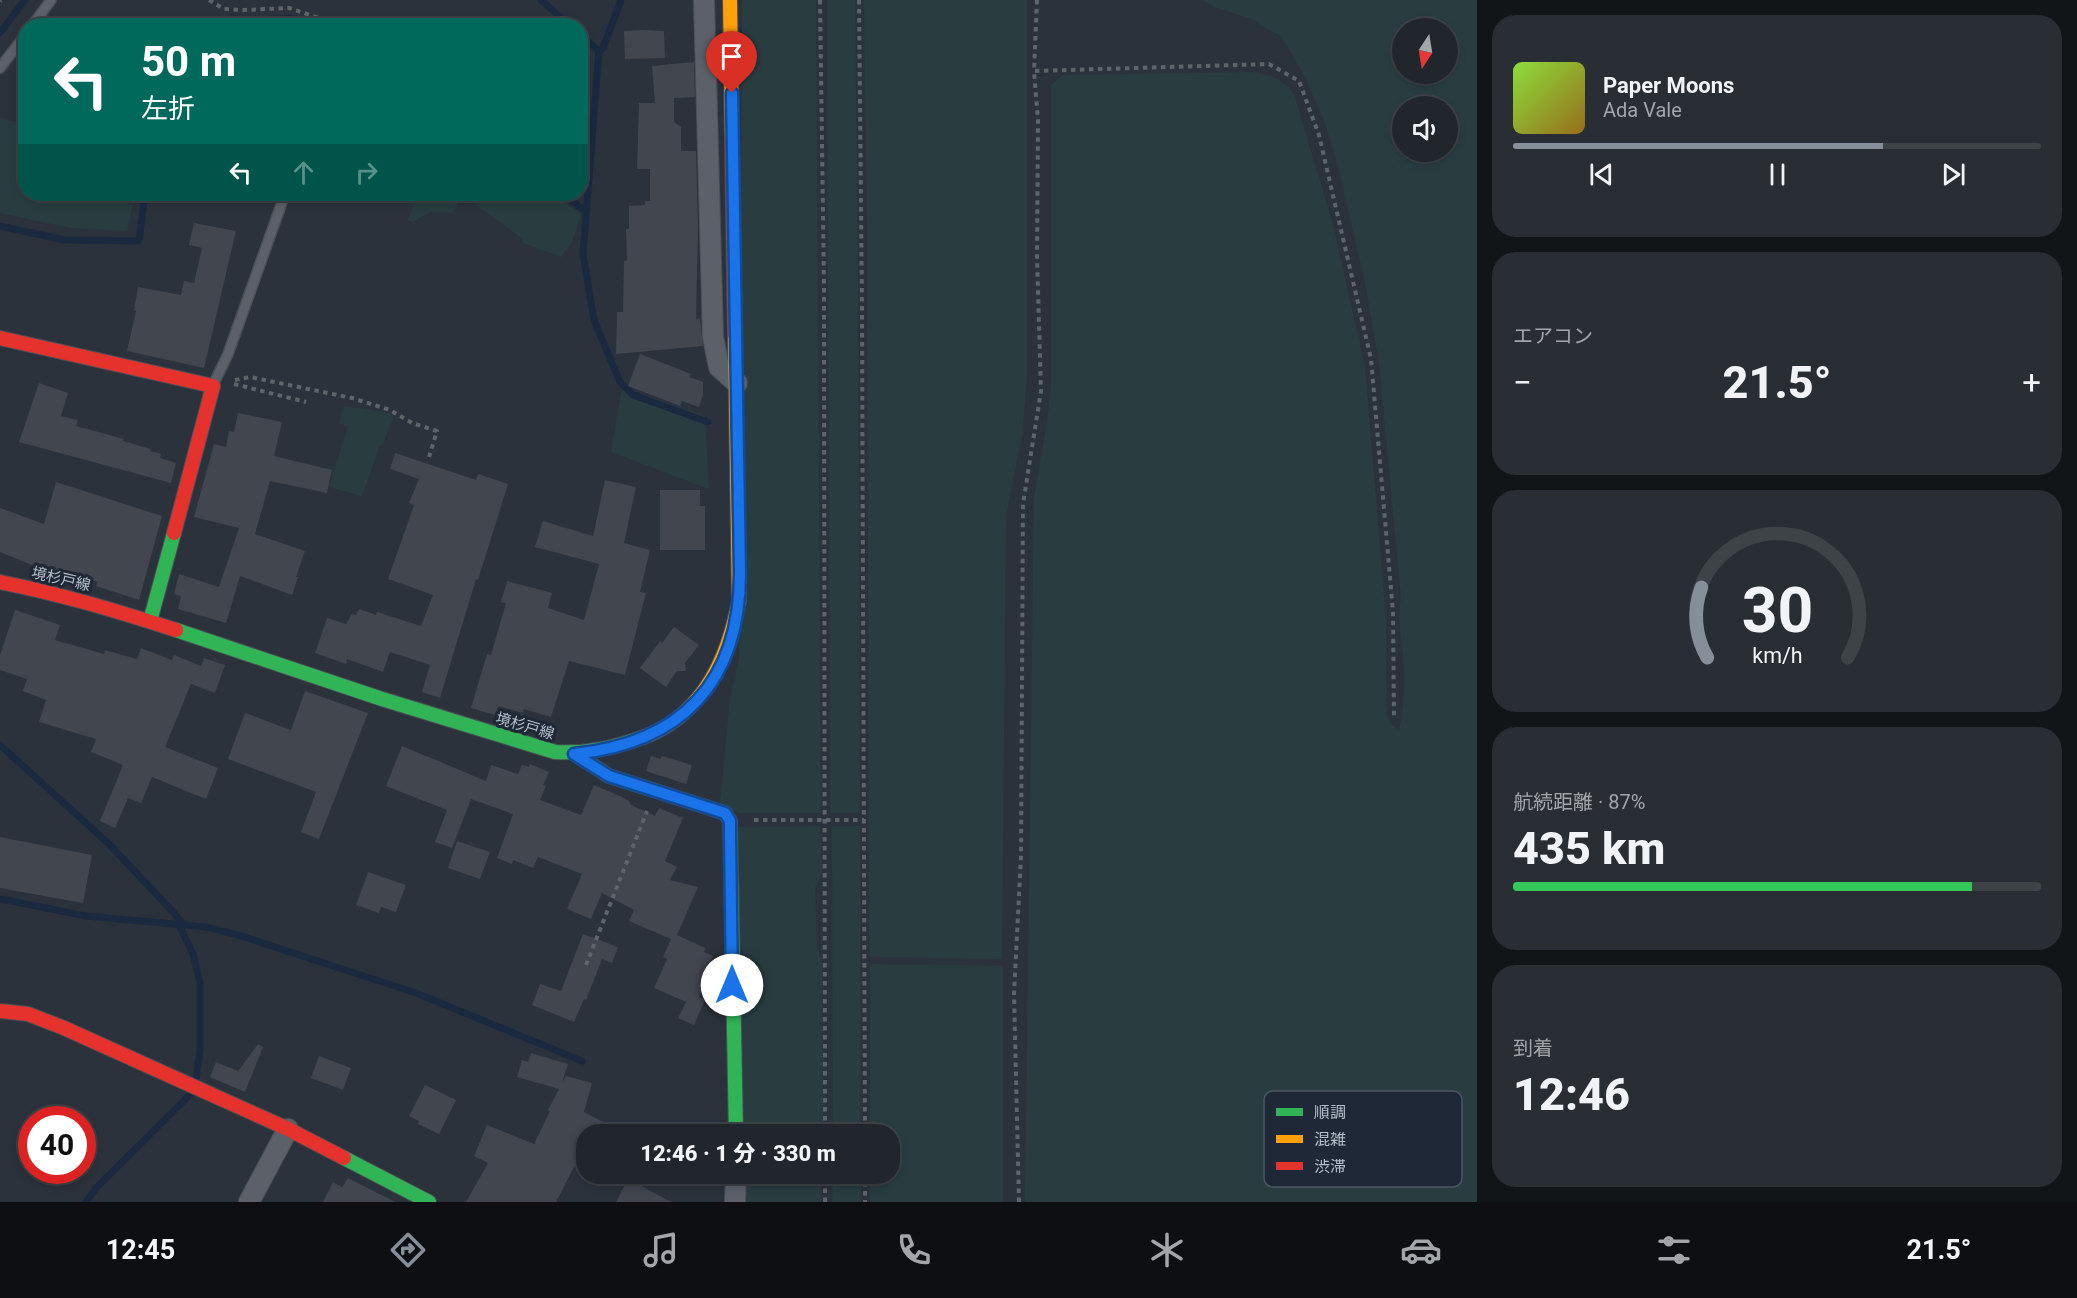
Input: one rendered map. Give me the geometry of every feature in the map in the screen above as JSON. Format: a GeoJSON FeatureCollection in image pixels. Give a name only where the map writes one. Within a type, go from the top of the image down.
{"type":"FeatureCollection","features":[{"type":"Feature","properties":{"kind":"main road","name":"境杉戸線"},"geometry":{"type":"LineString","coordinates":[[0,582],[56,593],[150,621],[555,752],[574,754],[620,746],[660,730],[691,708],[715,678],[725,658],[736,622],[739,601],[730,0]]}},
{"type":"Feature","properties":{"kind":"main road"},"geometry":{"type":"LineString","coordinates":[[0,338],[219,384],[150,621]]}},
{"type":"Feature","properties":{"kind":"main road"},"geometry":{"type":"LineString","coordinates":[[574,754],[609,776],[725,813],[730,821],[736,1124]]}},
{"type":"Feature","properties":{"kind":"main road"},"geometry":{"type":"LineString","coordinates":[[0,1011],[28,1014],[64,1028],[288,1129],[429,1202]]}},
{"type":"Feature","properties":{"kind":"street"},"geometry":{"type":"LineString","coordinates":[[704,0],[713,337],[719,367],[737,383]]}},
{"type":"Feature","properties":{"kind":"street"},"geometry":{"type":"LineString","coordinates":[[249,1202],[288,1129]]}},
{"type":"Feature","properties":{"kind":"street"},"geometry":{"type":"LineString","coordinates":[[735,1202],[736,1184]]}},
{"type":"Feature","properties":{"kind":"lane"},"geometry":{"type":"LineString","coordinates":[[38,18],[51,0]]}},
{"type":"Feature","properties":{"kind":"lane"},"geometry":{"type":"LineString","coordinates":[[0,68],[18,44]]}},
{"type":"Feature","properties":{"kind":"lane"},"geometry":{"type":"LineString","coordinates":[[219,384],[283,201]]}},
{"type":"Feature","properties":{"kind":"path"},"geometry":{"type":"LineString","coordinates":[[209,0],[224,9],[289,8],[320,18]]}},
{"type":"Feature","properties":{"kind":"path"},"geometry":{"type":"LineString","coordinates":[[820,0],[826,820],[825,1124]]}},
{"type":"Feature","properties":{"kind":"path"},"geometry":{"type":"LineString","coordinates":[[859,0],[865,1124]]}},
{"type":"Feature","properties":{"kind":"path"},"geometry":{"type":"LineString","coordinates":[[1019,1202],[1014,994],[1021,856],[1023,504],[1041,391],[1037,256],[1038,120],[1034,71],[1037,0]]}},
{"type":"Feature","properties":{"kind":"path"},"geometry":{"type":"LineString","coordinates":[[1034,71],[1269,64],[1299,81],[1319,135],[1371,359],[1393,612],[1394,718]]}},
{"type":"Feature","properties":{"kind":"path"},"geometry":{"type":"LineString","coordinates":[[219,384],[250,377],[352,398],[390,410],[412,423],[437,431],[429,457]]}},
{"type":"Feature","properties":{"kind":"path"},"geometry":{"type":"LineString","coordinates":[[219,384],[306,402]]}},
{"type":"Feature","properties":{"kind":"path"},"geometry":{"type":"LineString","coordinates":[[586,965],[655,791]]}},
{"type":"Feature","properties":{"kind":"path"},"geometry":{"type":"LineString","coordinates":[[750,820],[864,820]]}},
{"type":"Feature","properties":{"kind":"path"},"geometry":{"type":"LineString","coordinates":[[825,1184],[825,1202]]}},
{"type":"Feature","properties":{"kind":"path"},"geometry":{"type":"LineString","coordinates":[[865,1184],[866,1202]]}},
{"type":"Feature","properties":{"kind":"green space"},"geometry":{"type":"Polygon","coordinates":[[[742,0],[816,0],[821,813],[738,813],[720,803],[730,698],[739,659],[742,0]]]}},
{"type":"Feature","properties":{"kind":"green space"},"geometry":{"type":"Polygon","coordinates":[[[827,0],[855,0],[860,813],[830,813],[827,0]]]}},
{"type":"Feature","properties":{"kind":"green space"},"geometry":{"type":"Polygon","coordinates":[[[864,0],[1027,0],[1027,377],[1022,435],[1006,516],[1002,959],[869,957],[867,223],[864,0]]]}},
{"type":"Feature","properties":{"kind":"green space"},"geometry":{"type":"Polygon","coordinates":[[[1203,0],[1477,0],[1477,1202],[1025,1202],[1034,497],[1051,385],[1051,85],[1063,75],[1252,72],[1275,78],[1285,84],[1294,94],[1333,225],[1365,367],[1386,621],[1387,714],[1391,724],[1399,729],[1404,682],[1399,619],[1401,598],[1379,362],[1365,283],[1338,165],[1325,123],[1304,75],[1281,36],[1254,20],[1215,7],[1203,0]]]}},
{"type":"Feature","properties":{"kind":"green space"},"geometry":{"type":"Polygon","coordinates":[[[0,119],[18,123],[18,201],[133,201],[127,231],[71,228],[0,213],[0,119]]]}},
{"type":"Feature","properties":{"kind":"green space"},"geometry":{"type":"Polygon","coordinates":[[[408,201],[459,201],[452,213],[431,212],[412,222],[408,220],[413,206],[408,201]]]}},
{"type":"Feature","properties":{"kind":"green space"},"geometry":{"type":"Polygon","coordinates":[[[471,201],[564,201],[581,215],[572,242],[561,257],[523,243],[523,239],[471,201]]]}},
{"type":"Feature","properties":{"kind":"green space"},"geometry":{"type":"Polygon","coordinates":[[[622,388],[705,416],[709,489],[611,452],[622,388]]]}},
{"type":"Feature","properties":{"kind":"green space"},"geometry":{"type":"Polygon","coordinates":[[[344,406],[394,415],[383,445],[380,445],[362,496],[329,487],[348,426],[339,423],[344,406]]]}},
{"type":"Feature","properties":{"kind":"green space"},"geometry":{"type":"Polygon","coordinates":[[[820,826],[822,875],[815,887],[817,950],[822,959],[823,1124],[744,1124],[740,984],[752,983],[739,937],[738,827],[820,826]]]}},
{"type":"Feature","properties":{"kind":"green space"},"geometry":{"type":"Polygon","coordinates":[[[832,826],[860,826],[861,1124],[833,1124],[832,826]]]}},
{"type":"Feature","properties":{"kind":"green space"},"geometry":{"type":"Polygon","coordinates":[[[870,964],[1003,966],[1003,1202],[870,1202],[870,1184],[900,1184],[900,1124],[870,1124],[870,964]]]}},
{"type":"Feature","properties":{"kind":"green space"},"geometry":{"type":"Polygon","coordinates":[[[744,1184],[821,1184],[821,1202],[744,1202],[744,1184]]]}},
{"type":"Feature","properties":{"kind":"green space"},"geometry":{"type":"Polygon","coordinates":[[[833,1184],[861,1184],[861,1202],[832,1202],[833,1184]]]}},
{"type":"Feature","properties":{"kind":"building"},"geometry":{"type":"Polygon","coordinates":[[[624,31],[664,31],[665,58],[625,59],[624,31]]]}},
{"type":"Feature","properties":{"kind":"building"},"geometry":{"type":"Polygon","coordinates":[[[694,62],[695,97],[674,98],[674,122],[681,127],[681,151],[696,151],[698,227],[696,319],[700,318],[703,346],[616,354],[617,312],[623,312],[624,261],[627,261],[626,229],[629,229],[629,206],[645,205],[645,201],[650,201],[650,169],[637,169],[639,103],[655,103],[652,66],[694,62]]]}},
{"type":"Feature","properties":{"kind":"building"},"geometry":{"type":"Polygon","coordinates":[[[194,223],[236,231],[204,368],[127,351],[136,311],[134,310],[138,287],[181,295],[184,281],[194,283],[202,248],[189,245],[194,223]]]}},
{"type":"Feature","properties":{"kind":"building"},"geometry":{"type":"Polygon","coordinates":[[[640,354],[691,374],[689,377],[703,382],[703,395],[699,407],[682,401],[680,406],[628,386],[640,354]]]}},
{"type":"Feature","properties":{"kind":"building"},"geometry":{"type":"Polygon","coordinates":[[[39,383],[68,393],[61,416],[78,420],[76,426],[124,439],[123,441],[151,449],[150,451],[161,454],[160,458],[176,463],[171,483],[19,442],[39,383]]]}},
{"type":"Feature","properties":{"kind":"building"},"geometry":{"type":"Polygon","coordinates":[[[238,413],[282,422],[274,456],[332,470],[327,493],[270,481],[255,534],[305,551],[296,577],[298,577],[292,595],[240,576],[226,623],[178,609],[181,596],[174,594],[179,574],[219,587],[239,528],[194,517],[214,444],[226,447],[229,431],[234,432],[238,413]]]}},
{"type":"Feature","properties":{"kind":"building"},"geometry":{"type":"Polygon","coordinates":[[[395,453],[476,480],[478,474],[508,484],[440,698],[422,692],[430,665],[390,652],[383,672],[347,659],[346,664],[315,653],[327,618],[346,624],[352,614],[356,615],[359,609],[376,615],[377,612],[421,626],[433,595],[388,579],[414,505],[409,503],[419,479],[390,469],[395,453]]]}},
{"type":"Feature","properties":{"kind":"building"},"geometry":{"type":"Polygon","coordinates":[[[605,480],[636,487],[624,543],[650,550],[640,592],[646,593],[625,675],[569,661],[551,717],[524,709],[523,713],[498,706],[495,715],[471,708],[487,654],[491,655],[506,603],[501,602],[507,581],[552,593],[548,608],[584,620],[599,564],[535,547],[543,521],[593,536],[605,480]]]}},
{"type":"Feature","properties":{"kind":"building"},"geometry":{"type":"Polygon","coordinates":[[[56,482],[162,516],[139,600],[96,586],[98,582],[39,568],[0,552],[0,508],[44,524],[56,482]]]}},
{"type":"Feature","properties":{"kind":"building"},"geometry":{"type":"Polygon","coordinates":[[[660,490],[700,490],[700,506],[705,506],[705,550],[660,550],[660,490]]]}},
{"type":"Feature","properties":{"kind":"building"},"geometry":{"type":"Polygon","coordinates":[[[15,610],[60,625],[55,640],[104,654],[105,650],[137,659],[141,648],[172,660],[174,655],[201,666],[204,658],[225,665],[215,693],[191,684],[165,747],[218,768],[206,799],[152,777],[141,803],[128,798],[115,828],[100,821],[123,765],[91,752],[96,739],[39,722],[46,700],[23,691],[27,679],[0,670],[0,655],[15,610]]]}},
{"type":"Feature","properties":{"kind":"building"},"geometry":{"type":"Polygon","coordinates":[[[674,627],[699,645],[685,663],[686,671],[677,671],[666,687],[640,668],[660,641],[662,643],[674,627]]]}},
{"type":"Feature","properties":{"kind":"building"},"geometry":{"type":"Polygon","coordinates":[[[305,691],[368,713],[319,839],[301,832],[316,792],[228,759],[245,713],[291,730],[305,691]]]}},
{"type":"Feature","properties":{"kind":"building"},"geometry":{"type":"Polygon","coordinates":[[[402,746],[486,781],[491,765],[518,774],[522,765],[529,767],[530,764],[549,772],[540,800],[581,815],[594,785],[620,796],[629,801],[631,805],[655,816],[659,808],[683,818],[665,861],[677,867],[670,880],[698,887],[677,935],[705,948],[704,952],[713,956],[705,973],[709,974],[699,997],[705,1000],[694,1025],[678,1018],[686,1002],[654,988],[667,959],[663,957],[671,939],[629,921],[634,910],[602,893],[591,919],[567,909],[582,874],[538,857],[533,868],[513,860],[512,864],[497,858],[513,814],[471,799],[452,848],[435,842],[447,810],[386,786],[402,746]]]}},
{"type":"Feature","properties":{"kind":"building"},"geometry":{"type":"Polygon","coordinates":[[[651,756],[660,759],[662,756],[692,765],[686,784],[646,771],[651,756]]]}},
{"type":"Feature","properties":{"kind":"building"},"geometry":{"type":"Polygon","coordinates":[[[0,837],[92,855],[83,903],[0,888],[0,837]]]}},
{"type":"Feature","properties":{"kind":"building"},"geometry":{"type":"Polygon","coordinates":[[[457,841],[490,852],[480,879],[448,868],[457,841]]]}},
{"type":"Feature","properties":{"kind":"building"},"geometry":{"type":"Polygon","coordinates":[[[368,872],[406,885],[396,912],[381,907],[379,913],[356,905],[368,872]]]}},
{"type":"Feature","properties":{"kind":"building"},"geometry":{"type":"Polygon","coordinates":[[[583,934],[618,947],[612,963],[602,959],[586,1000],[584,999],[574,1022],[532,1005],[540,984],[561,991],[583,934]]]}},
{"type":"Feature","properties":{"kind":"building"},"geometry":{"type":"Polygon","coordinates":[[[258,1044],[263,1047],[245,1092],[210,1077],[216,1062],[238,1071],[258,1044]]]}},
{"type":"Feature","properties":{"kind":"building"},"geometry":{"type":"Polygon","coordinates":[[[531,1053],[568,1064],[562,1083],[566,1076],[592,1083],[584,1112],[607,1124],[576,1124],[576,1168],[574,1167],[556,1202],[466,1202],[488,1163],[474,1156],[487,1125],[534,1144],[550,1111],[548,1110],[559,1089],[517,1077],[522,1060],[528,1062],[531,1053]]]}},
{"type":"Feature","properties":{"kind":"building"},"geometry":{"type":"Polygon","coordinates":[[[319,1056],[351,1068],[343,1090],[311,1078],[319,1056]]]}},
{"type":"Feature","properties":{"kind":"building"},"geometry":{"type":"Polygon","coordinates":[[[425,1085],[456,1100],[439,1134],[418,1124],[419,1121],[409,1116],[425,1085]]]}},
{"type":"Feature","properties":{"kind":"building"},"geometry":{"type":"Polygon","coordinates":[[[348,1178],[395,1202],[323,1202],[333,1182],[342,1187],[348,1178]]]}},
{"type":"Feature","properties":{"kind":"building"},"geometry":{"type":"Polygon","coordinates":[[[625,1184],[637,1184],[671,1202],[616,1202],[625,1184]]]}},
{"type":"Feature","properties":{"kind":"waterway"},"geometry":{"type":"LineString","coordinates":[[0,33],[25,0]]}},
{"type":"Feature","properties":{"kind":"waterway"},"geometry":{"type":"LineString","coordinates":[[541,0],[561,18]]}},
{"type":"Feature","properties":{"kind":"waterway"},"geometry":{"type":"LineString","coordinates":[[599,51],[603,48],[621,0]]}},
{"type":"Feature","properties":{"kind":"waterway"},"geometry":{"type":"LineString","coordinates":[[588,41],[599,51],[588,191]]}},
{"type":"Feature","properties":{"kind":"waterway"},"geometry":{"type":"LineString","coordinates":[[0,226],[64,240],[139,241],[144,201]]}},
{"type":"Feature","properties":{"kind":"waterway"},"geometry":{"type":"LineString","coordinates":[[572,201],[585,211]]}},
{"type":"Feature","properties":{"kind":"waterway"},"geometry":{"type":"LineString","coordinates":[[587,201],[583,254],[594,320],[620,382],[633,395],[708,422]]}},
{"type":"Feature","properties":{"kind":"waterway"},"geometry":{"type":"LineString","coordinates":[[0,745],[109,844],[181,922],[180,927],[193,954],[200,982],[200,1050],[196,1080]]}},
{"type":"Feature","properties":{"kind":"waterway"},"geometry":{"type":"LineString","coordinates":[[0,899],[86,916],[206,927],[238,935],[416,993],[582,1061]]}},
{"type":"Feature","properties":{"kind":"waterway"},"geometry":{"type":"LineString","coordinates":[[86,1202],[96,1188],[193,1092]]}},
{"type":"Feature","properties":{"kind":"traffic: fast"},"geometry":{"type":"LineString","coordinates":[[150,621],[174,533]]}},
{"type":"Feature","properties":{"kind":"traffic: fast"},"geometry":{"type":"LineString","coordinates":[[176,630],[382,699],[555,752],[603,749],[649,735]]}},
{"type":"Feature","properties":{"kind":"traffic: fast"},"geometry":{"type":"LineString","coordinates":[[575,754],[609,776],[725,813],[730,821],[736,1124]]}},
{"type":"Feature","properties":{"kind":"traffic: fast"},"geometry":{"type":"LineString","coordinates":[[344,1158],[429,1202]]}},
{"type":"Feature","properties":{"kind":"traffic: slow"},"geometry":{"type":"LineString","coordinates":[[730,0],[732,137]]}},
{"type":"Feature","properties":{"kind":"traffic: slow"},"geometry":{"type":"LineString","coordinates":[[649,735],[668,725],[685,712],[711,680],[728,642],[739,601],[735,335]]}},
{"type":"Feature","properties":{"kind":"traffic: jam"},"geometry":{"type":"LineString","coordinates":[[732,137],[735,335]]}},
{"type":"Feature","properties":{"kind":"traffic: jam"},"geometry":{"type":"LineString","coordinates":[[0,338],[213,386],[174,533]]}},
{"type":"Feature","properties":{"kind":"traffic: jam"},"geometry":{"type":"LineString","coordinates":[[0,582],[89,603],[176,630]]}},
{"type":"Feature","properties":{"kind":"traffic: jam"},"geometry":{"type":"LineString","coordinates":[[0,1011],[28,1014],[64,1028],[288,1129],[344,1158]]}},
{"type":"Feature","properties":{"kind":"route"},"geometry":{"type":"LineString","coordinates":[[732,93],[740,573],[736,622],[725,658],[715,678],[691,708],[660,730],[642,738],[620,746],[574,754],[609,776],[725,813],[730,821],[732,985]]}}]}
